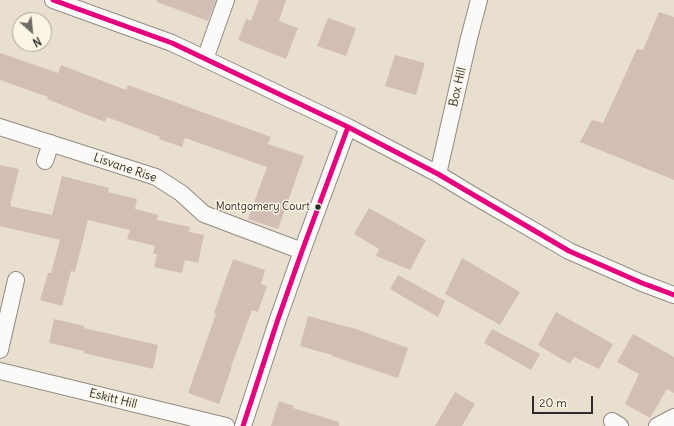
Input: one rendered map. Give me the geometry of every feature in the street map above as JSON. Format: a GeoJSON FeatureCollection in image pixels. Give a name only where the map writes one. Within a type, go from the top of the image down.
{"type":"FeatureCollection","features":[{"type":"Feature","properties":{"kind":"street"},"geometry":{"type":"LineString","coordinates":[[53,0],[172,43],[348,127],[438,174],[569,251],[674,295]]}},
{"type":"Feature","properties":{"kind":"street"},"geometry":{"type":"LineString","coordinates":[[205,59],[226,0]]}},
{"type":"Feature","properties":{"kind":"street","name":"Box Hill"},"geometry":{"type":"LineString","coordinates":[[438,174],[479,0]]}},
{"type":"Feature","properties":{"kind":"street","name":"Lisvane Rise"},"geometry":{"type":"LineString","coordinates":[[0,127],[156,177],[181,193],[204,214],[302,251]]}},
{"type":"Feature","properties":{"kind":"street"},"geometry":{"type":"LineString","coordinates":[[243,426],[277,322],[348,127]]}},
{"type":"Feature","properties":{"kind":"street"},"geometry":{"type":"LineString","coordinates":[[44,161],[50,143]]}},
{"type":"Feature","properties":{"kind":"street"},"geometry":{"type":"LineString","coordinates":[[0,350],[16,280]]}},
{"type":"Feature","properties":{"kind":"street","name":"Eskitt Hill"},"geometry":{"type":"LineString","coordinates":[[0,371],[226,426]]}},
{"type":"Feature","properties":{"kind":"street"},"geometry":{"type":"LineString","coordinates":[[657,426],[674,417]]}},
{"type":"Feature","properties":{"kind":"building"},"geometry":{"type":"Polygon","coordinates":[[[157,0],[216,0],[208,21],[157,2],[157,0]]]}},
{"type":"Feature","properties":{"kind":"building"},"geometry":{"type":"Polygon","coordinates":[[[259,0],[286,0],[279,21],[298,28],[286,59],[238,40],[246,19],[251,21],[259,0]]]}},
{"type":"Feature","properties":{"kind":"building"},"geometry":{"type":"Polygon","coordinates":[[[659,12],[674,17],[674,180],[580,142],[592,120],[603,123],[637,49],[643,50],[659,12]]]}},
{"type":"Feature","properties":{"kind":"building"},"geometry":{"type":"Polygon","coordinates":[[[328,18],[356,28],[346,56],[317,46],[328,18]]]}},
{"type":"Feature","properties":{"kind":"building"},"geometry":{"type":"Polygon","coordinates":[[[0,53],[58,73],[61,65],[126,90],[128,85],[271,137],[268,144],[304,156],[278,229],[248,219],[267,167],[185,138],[182,147],[107,117],[105,122],[47,99],[48,97],[0,80],[0,53]]]}},
{"type":"Feature","properties":{"kind":"building"},"geometry":{"type":"Polygon","coordinates":[[[395,55],[425,63],[416,95],[385,86],[395,55]]]}},
{"type":"Feature","properties":{"kind":"building"},"geometry":{"type":"Polygon","coordinates":[[[0,165],[19,169],[10,206],[52,215],[62,176],[109,188],[108,192],[137,199],[135,209],[158,215],[157,220],[190,227],[189,232],[204,235],[198,263],[185,260],[182,273],[154,267],[157,254],[153,254],[155,246],[127,239],[130,230],[88,220],[75,272],[71,271],[62,306],[40,300],[48,273],[51,273],[60,240],[0,226],[0,165]]]}},
{"type":"Feature","properties":{"kind":"building"},"geometry":{"type":"Polygon","coordinates":[[[369,208],[426,240],[410,270],[376,256],[379,249],[354,234],[369,208]]]}},
{"type":"Feature","properties":{"kind":"building"},"geometry":{"type":"Polygon","coordinates":[[[462,258],[520,292],[500,325],[445,294],[462,258]]]}},
{"type":"Feature","properties":{"kind":"building"},"geometry":{"type":"Polygon","coordinates":[[[233,259],[265,270],[261,284],[267,286],[258,312],[252,310],[219,404],[188,393],[216,314],[214,313],[233,259]]]}},
{"type":"Feature","properties":{"kind":"building"},"geometry":{"type":"Polygon","coordinates":[[[398,275],[445,301],[438,317],[390,289],[398,275]]]}},
{"type":"Feature","properties":{"kind":"building"},"geometry":{"type":"Polygon","coordinates":[[[556,312],[613,344],[599,369],[574,357],[570,364],[538,345],[556,312]]]}},
{"type":"Feature","properties":{"kind":"building"},"geometry":{"type":"Polygon","coordinates":[[[308,316],[356,329],[408,348],[398,378],[332,355],[300,346],[308,316]]]}},
{"type":"Feature","properties":{"kind":"building"},"geometry":{"type":"Polygon","coordinates":[[[54,319],[84,326],[84,328],[158,345],[153,369],[84,353],[84,351],[49,343],[54,319]]]}},
{"type":"Feature","properties":{"kind":"building"},"geometry":{"type":"Polygon","coordinates":[[[492,329],[540,354],[531,370],[484,343],[492,329]]]}},
{"type":"Feature","properties":{"kind":"building"},"geometry":{"type":"Polygon","coordinates":[[[633,334],[674,357],[674,393],[667,389],[650,418],[625,404],[639,374],[617,362],[633,334]]]}},
{"type":"Feature","properties":{"kind":"building"},"geometry":{"type":"Polygon","coordinates":[[[455,392],[475,404],[462,426],[435,426],[455,392]]]}},
{"type":"Feature","properties":{"kind":"building"},"geometry":{"type":"Polygon","coordinates":[[[279,401],[294,406],[293,408],[339,422],[339,426],[271,426],[279,401]]]}},
{"type":"Feature","properties":{"kind":"transit line"},"geometry":{"type":"LineString","coordinates":[[53,0],[172,43],[348,127],[438,174],[569,251],[642,283],[674,295]]}},
{"type":"Feature","properties":{"kind":"transit line"},"geometry":{"type":"LineString","coordinates":[[243,426],[277,322],[348,127]]}},
{"type":"Feature","properties":{"kind":"place","name":"Montgomery Court"},"geometry":{"type":"Point","coordinates":[318,207]}}]}
